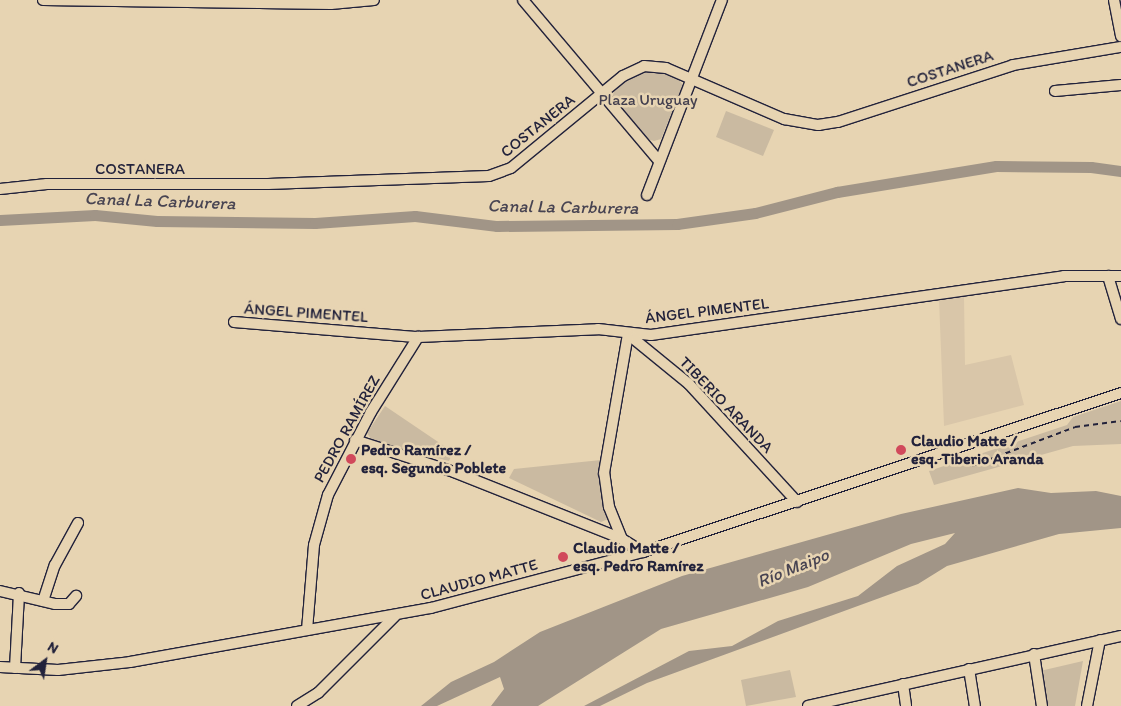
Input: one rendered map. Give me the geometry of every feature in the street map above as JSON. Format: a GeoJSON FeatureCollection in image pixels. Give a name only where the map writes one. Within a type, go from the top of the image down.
{"type":"FeatureCollection","features":[{"type":"Feature","properties":{"kind":"street"},"geometry":{"type":"LineString","coordinates":[[43,0],[331,4],[374,0]]}},
{"type":"Feature","properties":{"kind":"street"},"geometry":{"type":"LineString","coordinates":[[523,0],[659,161]]}},
{"type":"Feature","properties":{"kind":"street"},"geometry":{"type":"LineString","coordinates":[[647,195],[690,78],[722,0]]}},
{"type":"Feature","properties":{"kind":"street"},"geometry":{"type":"LineString","coordinates":[[1114,0],[1121,36]]}},
{"type":"Feature","properties":{"kind":"street","name":"COSTANERA"},"geometry":{"type":"LineString","coordinates":[[0,189],[47,184],[268,184],[489,176],[511,168],[629,71],[644,66],[666,68],[784,119],[823,124],[1013,65],[1121,47]]}},
{"type":"Feature","properties":{"kind":"street"},"geometry":{"type":"LineString","coordinates":[[1055,92],[1121,85]]}},
{"type":"Feature","properties":{"kind":"street","name":"ÁNGEL PIMENTEL"},"geometry":{"type":"LineString","coordinates":[[234,322],[418,337],[589,329],[628,334],[673,333],[1064,276],[1121,276]]}},
{"type":"Feature","properties":{"kind":"street"},"geometry":{"type":"LineString","coordinates":[[1108,276],[1121,318]]}},
{"type":"Feature","properties":{"kind":"street"},"geometry":{"type":"LineString","coordinates":[[622,539],[609,507],[604,473],[628,334]]}},
{"type":"Feature","properties":{"kind":"street","name":"TIBERIO ARANDA"},"geometry":{"type":"LineString","coordinates":[[628,334],[689,384],[797,502]]}},
{"type":"Feature","properties":{"kind":"street","name":"PEDRO RAMÍREZ"},"geometry":{"type":"LineString","coordinates":[[307,630],[317,528],[328,494],[355,440],[418,337]]}},
{"type":"Feature","properties":{"kind":"street","name":"CLAUDIO MATTE"},"geometry":{"type":"LineString","coordinates":[[0,667],[92,667],[395,616],[643,552],[1121,392]]}},
{"type":"Feature","properties":{"kind":"street"},"geometry":{"type":"LineString","coordinates":[[355,440],[454,472],[622,539],[643,552]]}},
{"type":"Feature","properties":{"kind":"street"},"geometry":{"type":"LineString","coordinates":[[43,601],[55,564],[78,523]]}},
{"type":"Feature","properties":{"kind":"street"},"geometry":{"type":"LineString","coordinates":[[0,591],[19,593],[43,601],[69,604],[76,596]]}},
{"type":"Feature","properties":{"kind":"street"},"geometry":{"type":"LineString","coordinates":[[15,668],[19,593]]}},
{"type":"Feature","properties":{"kind":"street"},"geometry":{"type":"LineString","coordinates":[[297,706],[318,693],[395,616]]}},
{"type":"Feature","properties":{"kind":"street"},"geometry":{"type":"LineString","coordinates":[[808,706],[837,703],[903,684],[1121,636]]}},
{"type":"Feature","properties":{"kind":"street"},"geometry":{"type":"LineString","coordinates":[[1087,706],[1100,640]]}},
{"type":"Feature","properties":{"kind":"street"},"geometry":{"type":"LineString","coordinates":[[1034,654],[1042,706]]}},
{"type":"Feature","properties":{"kind":"street"},"geometry":{"type":"LineString","coordinates":[[969,669],[975,706]]}},
{"type":"Feature","properties":{"kind":"street"},"geometry":{"type":"LineString","coordinates":[[903,684],[906,706]]}},
{"type":"Feature","properties":{"kind":"path"},"geometry":{"type":"LineString","coordinates":[[963,445],[972,466],[1075,427],[1121,421]]}},
{"type":"Feature","properties":{"kind":"shaded area"},"geometry":{"type":"Polygon","coordinates":[[[964,297],[965,365],[1011,355],[1024,405],[944,426],[939,299],[964,297]]]}},
{"type":"Feature","properties":{"kind":"green space","name":"Plaza Uruguay"},"geometry":{"type":"Polygon","coordinates":[[[652,70],[678,79],[683,85],[661,139],[654,141],[647,139],[612,99],[614,91],[634,75],[652,70]]]}},
{"type":"Feature","properties":{"kind":"green space"},"geometry":{"type":"Polygon","coordinates":[[[726,111],[774,130],[763,156],[716,137],[726,111]]]}},
{"type":"Feature","properties":{"kind":"green space"},"geometry":{"type":"Polygon","coordinates":[[[1121,401],[1121,444],[1073,446],[934,485],[929,471],[1067,425],[1073,417],[1121,401]]]}},
{"type":"Feature","properties":{"kind":"green space"},"geometry":{"type":"Polygon","coordinates":[[[385,406],[453,452],[449,461],[373,442],[367,433],[385,406]]]}},
{"type":"Feature","properties":{"kind":"green space"},"geometry":{"type":"Polygon","coordinates":[[[601,460],[600,477],[608,519],[601,522],[509,478],[514,469],[601,460]]]}},
{"type":"Feature","properties":{"kind":"green space"},"geometry":{"type":"Polygon","coordinates":[[[1083,661],[1075,706],[1046,706],[1040,671],[1083,661]]]}},
{"type":"Feature","properties":{"kind":"green space"},"geometry":{"type":"Polygon","coordinates":[[[790,670],[796,697],[746,706],[741,680],[790,670]]]}},
{"type":"Feature","properties":{"kind":"water","name":"Río Maipo"},"geometry":{"type":"Polygon","coordinates":[[[1018,488],[1051,493],[1096,491],[1121,496],[1121,528],[1059,534],[947,566],[918,584],[647,683],[600,706],[584,706],[689,651],[732,646],[778,621],[858,596],[897,566],[945,544],[955,533],[911,544],[808,587],[661,629],[538,706],[491,706],[504,689],[500,677],[437,706],[421,706],[451,682],[494,662],[540,632],[682,576],[901,514],[1018,488]]]}},
{"type":"Feature","properties":{"kind":"waterway","name":"Canal La Carburera"},"geometry":{"type":"LineString","coordinates":[[0,220],[95,215],[157,221],[315,223],[415,216],[497,226],[677,224],[755,213],[837,192],[996,166],[1091,167],[1121,171]]}},
{"type":"Feature","properties":{"kind":"place","name":"Claudio Matte / esq. Tiberio Aranda"},"geometry":{"type":"Point","coordinates":[901,450]}},
{"type":"Feature","properties":{"kind":"place","name":"Pedro Ramírez / esq. Segundo Poblete"},"geometry":{"type":"Point","coordinates":[351,459]}},
{"type":"Feature","properties":{"kind":"place","name":"Claudio Matte / esq. Pedro Ramírez"},"geometry":{"type":"Point","coordinates":[563,557]}}]}
